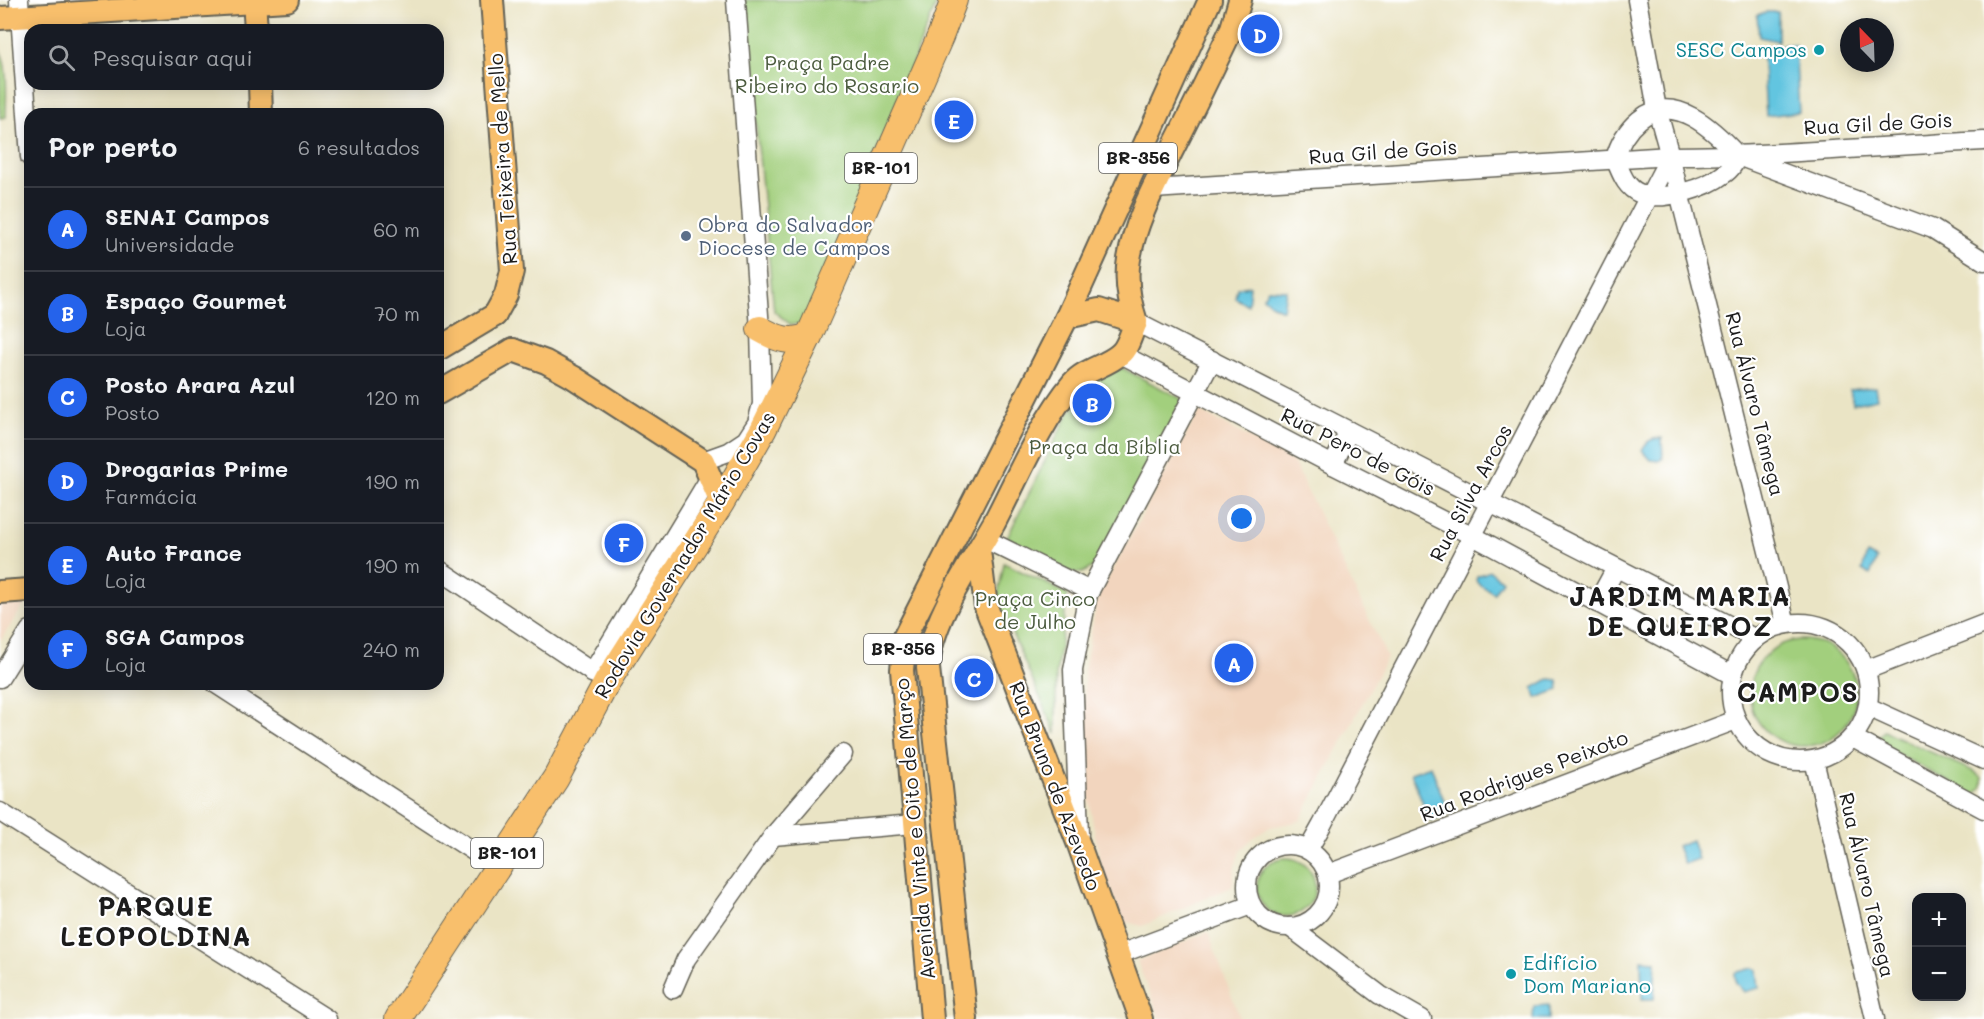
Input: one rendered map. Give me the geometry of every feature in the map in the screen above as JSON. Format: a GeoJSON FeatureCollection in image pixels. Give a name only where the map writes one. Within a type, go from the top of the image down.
{"type":"FeatureCollection","features":[{"type":"Feature","properties":{"kind":"highway","name":"Rodovia Governador Mário Covas"},"geometry":{"type":"LineString","coordinates":[[398,1019],[556,778],[600,678],[721,503],[763,430],[809,336],[940,37],[954,0]]}},
{"type":"Feature","properties":{"kind":"highway"},"geometry":{"type":"LineString","coordinates":[[760,329],[783,340],[799,340],[809,336]]}},
{"type":"Feature","properties":{"kind":"main road"},"geometry":{"type":"LineString","coordinates":[[13,12],[287,0]]}},
{"type":"Feature","properties":{"kind":"main road","name":"Rua Teixeira de Mello"},"geometry":{"type":"LineString","coordinates":[[492,0],[512,271],[506,295],[495,315]]}},
{"type":"Feature","properties":{"kind":"main road","name":"BR-356"},"geometry":{"type":"LineString","coordinates":[[1067,317],[1210,0]]}},
{"type":"Feature","properties":{"kind":"main road","name":"BR-356"},"geometry":{"type":"LineString","coordinates":[[1136,321],[1129,302],[1129,258],[1137,228],[1153,189],[1232,28],[1240,0]]}},
{"type":"Feature","properties":{"kind":"main road"},"geometry":{"type":"LineString","coordinates":[[254,1],[256,24]]}},
{"type":"Feature","properties":{"kind":"main road"},"geometry":{"type":"LineString","coordinates":[[260,90],[261,108]]}},
{"type":"Feature","properties":{"kind":"main road"},"geometry":{"type":"LineString","coordinates":[[1067,317],[1099,310],[1136,321],[1121,354]]}},
{"type":"Feature","properties":{"kind":"main road"},"geometry":{"type":"LineString","coordinates":[[444,345],[495,315],[504,324],[513,350]]}},
{"type":"Feature","properties":{"kind":"main road","name":"Avenida Vinte e Oito de Março"},"geometry":{"type":"LineString","coordinates":[[932,1019],[902,670],[905,636],[1067,317]]}},
{"type":"Feature","properties":{"kind":"main road"},"geometry":{"type":"LineString","coordinates":[[444,390],[513,350],[546,362],[573,377],[707,469],[721,503]]}},
{"type":"Feature","properties":{"kind":"main road","name":"Avenida Vinte e Oito de Março"},"geometry":{"type":"LineString","coordinates":[[966,1019],[928,655],[940,618],[1054,408],[1076,380],[1121,354]]}},
{"type":"Feature","properties":{"kind":"main road","name":"Rua Bruno de Azevedo"},"geometry":{"type":"LineString","coordinates":[[982,544],[986,607],[1079,845],[1141,1019]]}},
{"type":"Feature","properties":{"kind":"main road"},"geometry":{"type":"LineString","coordinates":[[904,698],[915,745],[925,749],[936,745]]}},
{"type":"Feature","properties":{"kind":"street"},"geometry":{"type":"LineString","coordinates":[[444,573],[600,678],[707,469],[746,440],[757,423],[762,404],[760,329],[736,0]]}},
{"type":"Feature","properties":{"kind":"street","name":"Rua Álvaro Tâmega"},"geometry":{"type":"LineString","coordinates":[[1637,0],[1657,109],[1786,624]]}},
{"type":"Feature","properties":{"kind":"street"},"geometry":{"type":"LineString","coordinates":[[13,12],[24,108]]}},
{"type":"Feature","properties":{"kind":"street"},"geometry":{"type":"LineString","coordinates":[[1738,156],[1733,166],[1724,175],[1679,194],[1650,196],[1638,193],[1625,182],[1615,159],[1618,147],[1627,131],[1657,109],[1671,109],[1702,122],[1718,134],[1738,156],[1933,229],[1984,261]]}},
{"type":"Feature","properties":{"kind":"street","name":"Rua Gil de Gois"},"geometry":{"type":"LineString","coordinates":[[1153,189],[1615,159],[1738,156],[1797,150],[1984,141]]}},
{"type":"Feature","properties":{"kind":"street"},"geometry":{"type":"LineString","coordinates":[[1789,176],[1797,150]]}},
{"type":"Feature","properties":{"kind":"street","name":"Rua Silva Arcos"},"geometry":{"type":"LineString","coordinates":[[1308,850],[1670,156]]}},
{"type":"Feature","properties":{"kind":"street","name":"Rua Pero de Góis"},"geometry":{"type":"LineString","coordinates":[[1136,321],[1748,635]]}},
{"type":"Feature","properties":{"kind":"street","name":"Rua Pero de Góis"},"geometry":{"type":"LineString","coordinates":[[1121,354],[1473,536],[1732,675]]}},
{"type":"Feature","properties":{"kind":"street"},"geometry":{"type":"LineString","coordinates":[[1079,845],[1073,670],[1090,591],[1212,360]]}},
{"type":"Feature","properties":{"kind":"street"},"geometry":{"type":"LineString","coordinates":[[1333,465],[1349,431]]}},
{"type":"Feature","properties":{"kind":"street"},"geometry":{"type":"LineString","coordinates":[[982,544],[1090,591]]}},
{"type":"Feature","properties":{"kind":"street"},"geometry":{"type":"LineString","coordinates":[[1597,603],[1617,568]]}},
{"type":"Feature","properties":{"kind":"street"},"geometry":{"type":"LineString","coordinates":[[1811,623],[1835,632],[1854,648],[1866,670],[1870,688],[1869,707],[1853,738],[1835,752],[1814,760],[1790,761],[1768,754],[1749,740],[1736,720],[1730,698],[1732,675],[1748,635],[1786,624],[1811,623]]}},
{"type":"Feature","properties":{"kind":"street"},"geometry":{"type":"LineString","coordinates":[[1866,670],[1984,624]]}},
{"type":"Feature","properties":{"kind":"street"},"geometry":{"type":"LineString","coordinates":[[0,678],[24,640]]}},
{"type":"Feature","properties":{"kind":"street"},"geometry":{"type":"LineString","coordinates":[[225,690],[498,867]]}},
{"type":"Feature","properties":{"kind":"street"},"geometry":{"type":"LineString","coordinates":[[1869,707],[1984,760]]}},
{"type":"Feature","properties":{"kind":"street","name":"Rua Rodrigues Peixoto"},"geometry":{"type":"LineString","coordinates":[[1328,874],[1736,720]]}},
{"type":"Feature","properties":{"kind":"street"},"geometry":{"type":"LineString","coordinates":[[1853,738],[1981,802]]}},
{"type":"Feature","properties":{"kind":"street"},"geometry":{"type":"LineString","coordinates":[[673,989],[686,959],[773,836],[843,754]]}},
{"type":"Feature","properties":{"kind":"street","name":"Rua Álvaro Tâmega"},"geometry":{"type":"LineString","coordinates":[[1814,760],[1875,1019]]}},
{"type":"Feature","properties":{"kind":"street"},"geometry":{"type":"LineString","coordinates":[[0,812],[327,1019]]}},
{"type":"Feature","properties":{"kind":"street"},"geometry":{"type":"LineString","coordinates":[[773,836],[914,824]]}},
{"type":"Feature","properties":{"kind":"street"},"geometry":{"type":"LineString","coordinates":[[1291,845],[1308,850],[1320,860],[1328,874],[1329,893],[1322,910],[1308,922],[1290,927],[1275,925],[1261,917],[1251,905],[1247,888],[1250,871],[1260,857],[1274,848],[1291,845]]}},
{"type":"Feature","properties":{"kind":"street"},"geometry":{"type":"LineString","coordinates":[[1117,955],[1251,905]]}},
{"type":"Feature","properties":{"kind":"street"},"geometry":{"type":"LineString","coordinates":[[1290,927],[1380,995],[1422,1019]]}},
{"type":"Feature","properties":{"kind":"shaded area"},"geometry":{"type":"Polygon","coordinates":[[[1199,411],[1293,461],[1387,657],[1300,821],[1270,827],[1241,849],[1235,866],[1232,887],[1142,926],[1123,921],[1100,862],[1086,784],[1084,670],[1098,596],[1199,411]]]}},
{"type":"Feature","properties":{"kind":"shaded area"},"geometry":{"type":"Polygon","coordinates":[[[24,599],[24,605],[0,641],[0,601],[24,599]]]}},
{"type":"Feature","properties":{"kind":"shaded area"},"geometry":{"type":"Polygon","coordinates":[[[1208,932],[1240,1019],[1160,1019],[1137,961],[1208,932]]]}},
{"type":"Feature","properties":{"kind":"green space","name":"Praça Padre Ribeiro do Rosario"},"geometry":{"type":"Polygon","coordinates":[[[744,0],[938,0],[808,322],[791,325],[774,311],[744,0]]]}},
{"type":"Feature","properties":{"kind":"green space"},"geometry":{"type":"Polygon","coordinates":[[[0,51],[6,74],[6,117],[0,118],[0,51]]]}},
{"type":"Feature","properties":{"kind":"green space","name":"Praça da Bíblia"},"geometry":{"type":"Polygon","coordinates":[[[1122,368],[1184,400],[1093,567],[1082,573],[1068,572],[1005,542],[1080,394],[1100,376],[1122,368]]]}},
{"type":"Feature","properties":{"kind":"green space","name":"Praça Cinco de Julho"},"geometry":{"type":"Polygon","coordinates":[[[1004,563],[1068,594],[1056,675],[1056,734],[997,599],[1004,563]]]}},
{"type":"Feature","properties":{"kind":"green space"},"geometry":{"type":"Polygon","coordinates":[[[1803,640],[1823,644],[1841,655],[1852,673],[1856,693],[1852,713],[1841,731],[1823,742],[1803,746],[1783,742],[1765,731],[1754,713],[1750,693],[1754,673],[1765,655],[1783,644],[1803,640]]]}},
{"type":"Feature","properties":{"kind":"green space"},"geometry":{"type":"Polygon","coordinates":[[[1884,731],[1975,772],[1982,778],[1981,789],[1973,795],[1881,745],[1879,737],[1884,731]]]}},
{"type":"Feature","properties":{"kind":"green space"},"geometry":{"type":"Polygon","coordinates":[[[1280,858],[1292,858],[1307,866],[1315,881],[1315,893],[1307,908],[1292,916],[1280,916],[1265,908],[1257,893],[1257,881],[1265,866],[1280,858]]]}},
{"type":"Feature","properties":{"kind":"water"},"geometry":{"type":"Polygon","coordinates":[[[1778,12],[1778,41],[1759,37],[1757,15],[1778,12]]]}},
{"type":"Feature","properties":{"kind":"water"},"geometry":{"type":"Polygon","coordinates":[[[1795,44],[1799,112],[1766,116],[1762,47],[1795,44]]]}},
{"type":"Feature","properties":{"kind":"water"},"geometry":{"type":"Polygon","coordinates":[[[1250,286],[1248,305],[1235,298],[1237,288],[1250,286]]]}},
{"type":"Feature","properties":{"kind":"water"},"geometry":{"type":"Polygon","coordinates":[[[1268,289],[1286,290],[1283,310],[1263,297],[1268,289]]]}},
{"type":"Feature","properties":{"kind":"water"},"geometry":{"type":"Polygon","coordinates":[[[1875,387],[1877,399],[1853,404],[1850,390],[1875,387]]]}},
{"type":"Feature","properties":{"kind":"water"},"geometry":{"type":"Polygon","coordinates":[[[1662,438],[1663,459],[1651,460],[1642,450],[1650,441],[1662,438]]]}},
{"type":"Feature","properties":{"kind":"water"},"geometry":{"type":"Polygon","coordinates":[[[1867,554],[1877,559],[1870,575],[1862,570],[1867,554]]]}},
{"type":"Feature","properties":{"kind":"water"},"geometry":{"type":"Polygon","coordinates":[[[1490,571],[1502,581],[1494,593],[1476,580],[1477,576],[1490,571]]]}},
{"type":"Feature","properties":{"kind":"water"},"geometry":{"type":"Polygon","coordinates":[[[1549,679],[1558,680],[1559,690],[1536,698],[1533,688],[1549,679]]]}},
{"type":"Feature","properties":{"kind":"water"},"geometry":{"type":"Polygon","coordinates":[[[1431,766],[1449,814],[1430,821],[1411,773],[1431,766]]]}},
{"type":"Feature","properties":{"kind":"water"},"geometry":{"type":"Polygon","coordinates":[[[1692,840],[1698,859],[1684,864],[1677,846],[1692,840]]]}},
{"type":"Feature","properties":{"kind":"water"},"geometry":{"type":"Polygon","coordinates":[[[1641,960],[1656,961],[1654,999],[1642,999],[1641,960]]]}},
{"type":"Feature","properties":{"kind":"water"},"geometry":{"type":"Polygon","coordinates":[[[1753,968],[1757,970],[1759,988],[1744,992],[1736,983],[1735,973],[1753,968]]]}},
{"type":"Feature","properties":{"kind":"water"},"geometry":{"type":"Polygon","coordinates":[[[1549,1005],[1549,1019],[1533,1019],[1534,1006],[1549,1005]]]}},
{"type":"Feature","properties":{"kind":"place","name":"Drogarias Prime"},"geometry":{"type":"Point","coordinates":[1260,34]}},
{"type":"Feature","properties":{"kind":"place","name":"SESC Campos"},"geometry":{"type":"Point","coordinates":[1819,50]}},
{"type":"Feature","properties":{"kind":"place","name":"Auto France"},"geometry":{"type":"Point","coordinates":[954,120]}},
{"type":"Feature","properties":{"kind":"place","name":"Obra do Salvador Diocese de Campos"},"geometry":{"type":"Point","coordinates":[686,236]}},
{"type":"Feature","properties":{"kind":"place","name":"Espaço Gourmet"},"geometry":{"type":"Point","coordinates":[1092,403]}},
{"type":"Feature","properties":{"kind":"place","name":"SGA Campos"},"geometry":{"type":"Point","coordinates":[624,543]}},
{"type":"Feature","properties":{"kind":"place","name":"SENAI Campos"},"geometry":{"type":"Point","coordinates":[1234,663]}},
{"type":"Feature","properties":{"kind":"place","name":"Posto Arara Azul"},"geometry":{"type":"Point","coordinates":[974,678]}},
{"type":"Feature","properties":{"kind":"place","name":"Edifício Dom Mariano"},"geometry":{"type":"Point","coordinates":[1511,974]}},
{"type":"Feature","properties":{"kind":"district","name":"JARDIM MARIA DE QUEIROZ"},"geometry":{"type":"Point","coordinates":[1680,612]}},
{"type":"Feature","properties":{"kind":"district","name":"CAMPOS"},"geometry":{"type":"Point","coordinates":[1798,693]}},
{"type":"Feature","properties":{"kind":"district","name":"PARQUE LEOPOLDINA"},"geometry":{"type":"Point","coordinates":[156,922]}}]}
